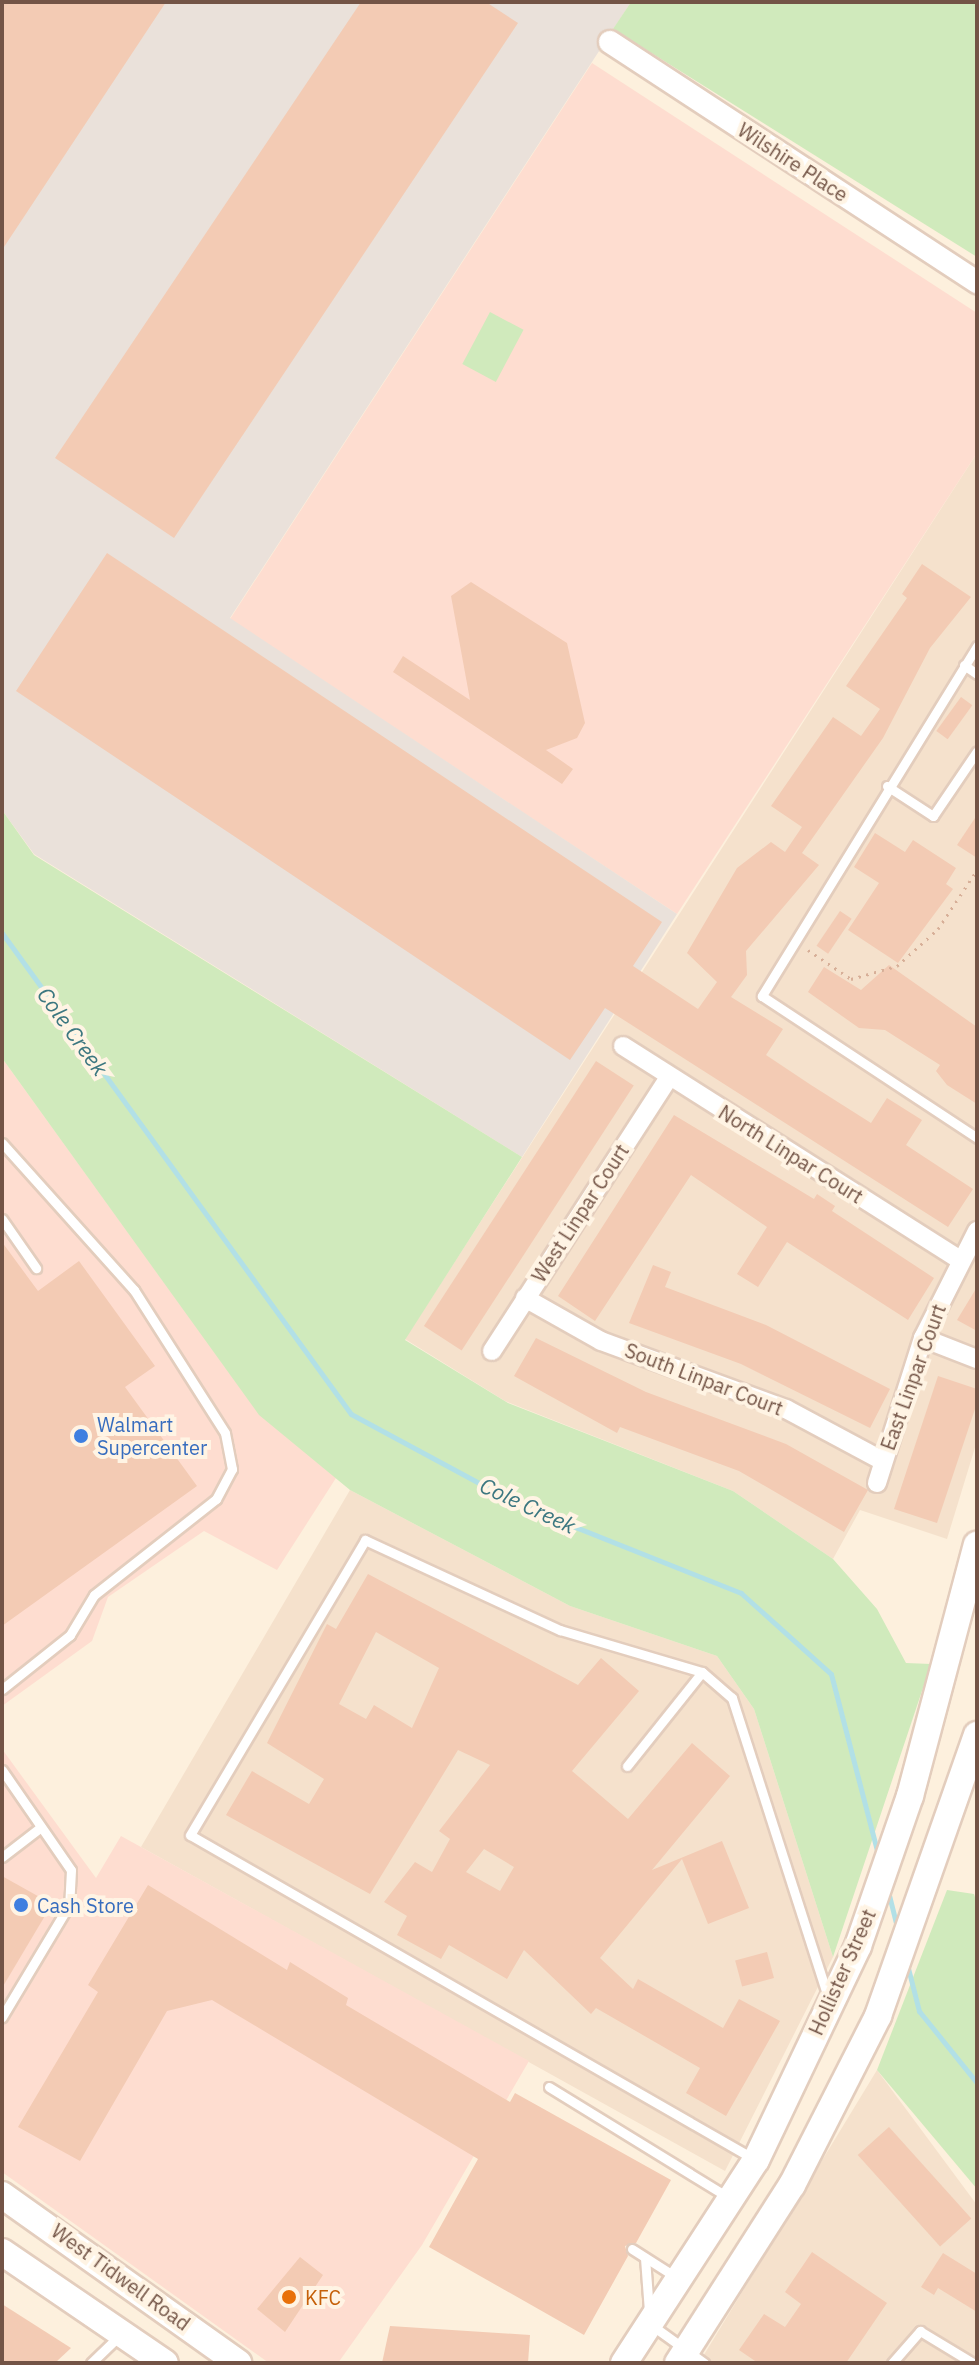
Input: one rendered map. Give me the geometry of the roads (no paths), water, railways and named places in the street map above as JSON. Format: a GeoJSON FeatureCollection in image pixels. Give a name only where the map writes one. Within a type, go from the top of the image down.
{"type":"FeatureCollection","features":[{"type":"Feature","properties":{"kind":"main road","name":"Hollister Street"},"geometry":{"type":"LineString","coordinates":[[624,2363],[756,2160],[858,1946],[910,1796],[977,1545]]}},
{"type":"Feature","properties":{"kind":"main road"},"geometry":{"type":"LineString","coordinates":[[689,2359],[792,2185],[878,2016],[935,1865],[977,1735]]}},
{"type":"Feature","properties":{"kind":"main road"},"geometry":{"type":"LineString","coordinates":[[794,2081],[833,2104]]}},
{"type":"Feature","properties":{"kind":"main road","name":"West Tidwell Road"},"geometry":{"type":"LineString","coordinates":[[2,2195],[238,2363]]}},
{"type":"Feature","properties":{"kind":"main road"},"geometry":{"type":"LineString","coordinates":[[2,2252],[165,2363]]}},
{"type":"Feature","properties":{"kind":"street","name":"Wilshire Place"},"geometry":{"type":"LineString","coordinates":[[610,42],[977,282]]}},
{"type":"Feature","properties":{"kind":"street","name":"North Linpar Court"},"geometry":{"type":"LineString","coordinates":[[623,1046],[960,1260]]}},
{"type":"Feature","properties":{"kind":"street","name":"West Linpar Court"},"geometry":{"type":"LineString","coordinates":[[492,1351],[669,1077]]}},
{"type":"Feature","properties":{"kind":"street","name":"East Linpar Court"},"geometry":{"type":"LineString","coordinates":[[877,1483],[923,1338],[977,1231]]}},
{"type":"Feature","properties":{"kind":"street","name":"South Linpar Court"},"geometry":{"type":"LineString","coordinates":[[525,1298],[601,1341],[786,1409],[883,1461]]}},
{"type":"Feature","properties":{"kind":"street"},"geometry":{"type":"LineString","coordinates":[[923,1338],[977,1359]]}},
{"type":"Feature","properties":{"kind":"lane"},"geometry":{"type":"LineString","coordinates":[[977,646],[887,786],[798,944],[762,996],[977,1138]]}},
{"type":"Feature","properties":{"kind":"lane"},"geometry":{"type":"LineString","coordinates":[[964,665],[977,674]]}},
{"type":"Feature","properties":{"kind":"lane"},"geometry":{"type":"LineString","coordinates":[[887,786],[933,816],[977,751]]}},
{"type":"Feature","properties":{"kind":"lane"},"geometry":{"type":"LineString","coordinates":[[2,1143],[134,1290],[225,1433],[232,1469],[216,1499],[94,1595],[70,1635],[2,1689]]}},
{"type":"Feature","properties":{"kind":"lane"},"geometry":{"type":"LineString","coordinates":[[2,1219],[36,1268]]}},
{"type":"Feature","properties":{"kind":"lane"},"geometry":{"type":"LineString","coordinates":[[756,2160],[190,1835],[365,1540],[560,1630],[702,1672],[732,1698],[830,2004]]}},
{"type":"Feature","properties":{"kind":"lane"},"geometry":{"type":"LineString","coordinates":[[627,1766],[702,1672]]}},
{"type":"Feature","properties":{"kind":"lane"},"geometry":{"type":"LineString","coordinates":[[2,1770],[71,1870],[69,1905],[2,2017]]}},
{"type":"Feature","properties":{"kind":"lane"},"geometry":{"type":"LineString","coordinates":[[2,1857],[41,1827]]}},
{"type":"Feature","properties":{"kind":"lane"},"geometry":{"type":"LineString","coordinates":[[549,2087],[731,2198]]}},
{"type":"Feature","properties":{"kind":"lane"},"geometry":{"type":"LineString","coordinates":[[632,2249],[679,2279]]}},
{"type":"Feature","properties":{"kind":"lane"},"geometry":{"type":"LineString","coordinates":[[645,2258],[650,2324],[689,2359]]}},
{"type":"Feature","properties":{"kind":"lane"},"geometry":{"type":"LineString","coordinates":[[892,2363],[920,2331],[973,2363]]}},
{"type":"Feature","properties":{"kind":"lane"},"geometry":{"type":"LineString","coordinates":[[91,2363],[122,2332]]}},
{"type":"Feature","properties":{"kind":"waterway","name":"Cole Creek"},"geometry":{"type":"LineString","coordinates":[[2,933],[351,1414],[520,1505],[741,1593],[831,1674],[878,1854]]}},
{"type":"Feature","properties":{"kind":"waterway","name":"Cole Creek"},"geometry":{"type":"LineString","coordinates":[[888,1891],[897,1927]]}},
{"type":"Feature","properties":{"kind":"waterway","name":"Cole Creek"},"geometry":{"type":"LineString","coordinates":[[907,1964],[919,2011],[977,2083]]}},
{"type":"Feature","properties":{"kind":"place","name":"Walmart Supercenter"},"geometry":{"type":"Point","coordinates":[81,1436]}},
{"type":"Feature","properties":{"kind":"place","name":"Cash Store"},"geometry":{"type":"Point","coordinates":[21,1905]}},
{"type":"Feature","properties":{"kind":"place","name":"KFC"},"geometry":{"type":"Point","coordinates":[289,2297]}}]}
